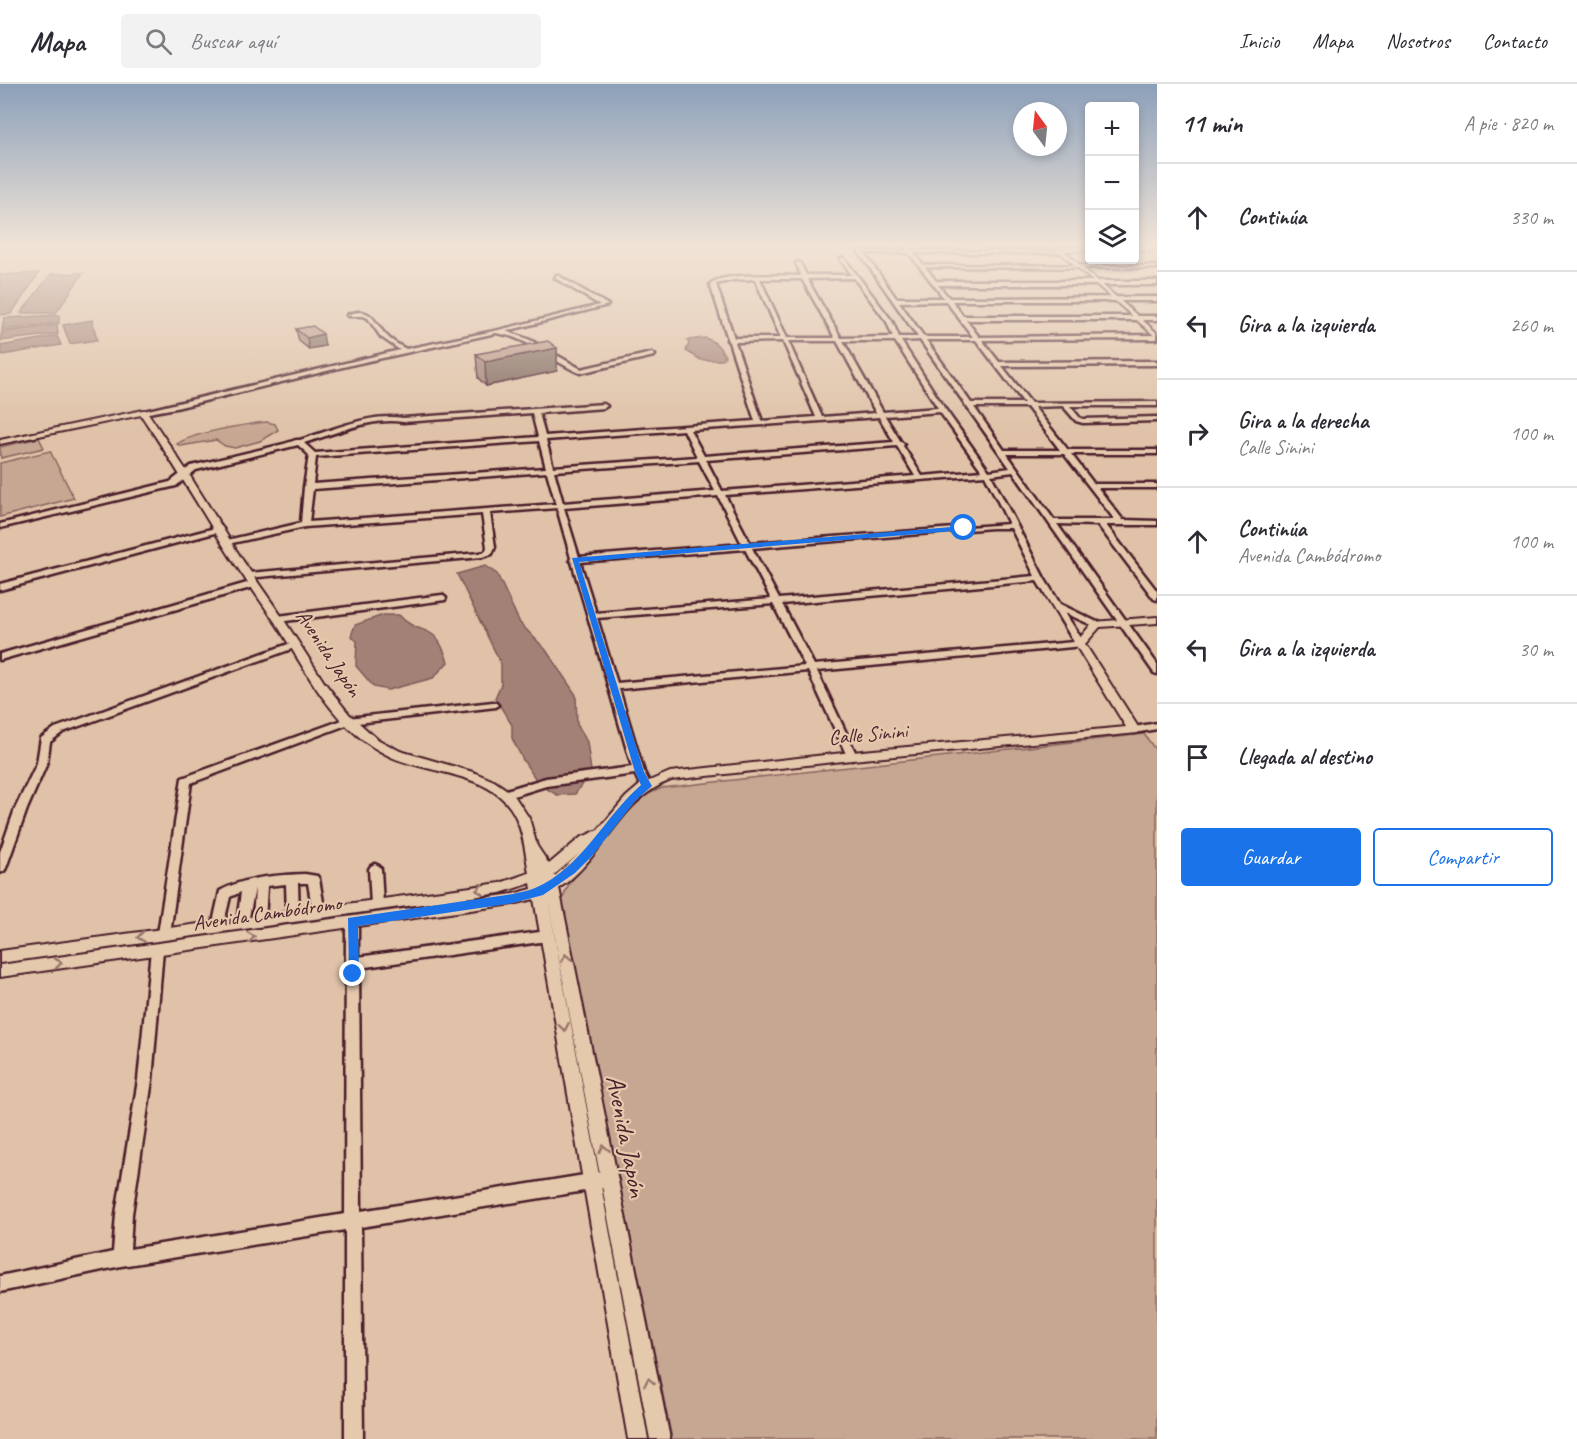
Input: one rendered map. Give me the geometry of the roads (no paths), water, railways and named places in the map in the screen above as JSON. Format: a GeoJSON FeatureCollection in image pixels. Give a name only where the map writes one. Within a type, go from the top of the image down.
{"type":"FeatureCollection","features":[{"type":"Feature","properties":{"kind":"street"},"geometry":{"type":"LineString","coordinates":[[0,442],[176,406],[591,308]]}},
{"type":"Feature","properties":{"kind":"street"},"geometry":{"type":"LineString","coordinates":[[720,308],[759,423]]}},
{"type":"Feature","properties":{"kind":"street"},"geometry":{"type":"LineString","coordinates":[[771,308],[820,419]]}},
{"type":"Feature","properties":{"kind":"street"},"geometry":{"type":"LineString","coordinates":[[822,308],[881,415],[901,444],[920,479]]}},
{"type":"Feature","properties":{"kind":"street"},"geometry":{"type":"LineString","coordinates":[[879,308],[890,322],[897,339],[942,410],[987,473],[1040,578],[1134,730]]}},
{"type":"Feature","properties":{"kind":"street"},"geometry":{"type":"LineString","coordinates":[[901,308],[1157,671]]}},
{"type":"Feature","properties":{"kind":"street"},"geometry":{"type":"LineString","coordinates":[[953,308],[1120,522]]}},
{"type":"Feature","properties":{"kind":"street"},"geometry":{"type":"LineString","coordinates":[[1129,308],[1157,330]]}},
{"type":"Feature","properties":{"kind":"street"},"geometry":{"type":"LineString","coordinates":[[350,315],[365,315],[374,319],[383,335],[405,351]]}},
{"type":"Feature","properties":{"kind":"street"},"geometry":{"type":"LineString","coordinates":[[961,318],[1157,318]]}},
{"type":"Feature","properties":{"kind":"street"},"geometry":{"type":"LineString","coordinates":[[1140,318],[1157,337]]}},
{"type":"Feature","properties":{"kind":"street"},"geometry":{"type":"LineString","coordinates":[[496,331],[522,338],[580,371],[652,355]]}},
{"type":"Feature","properties":{"kind":"street"},"geometry":{"type":"LineString","coordinates":[[730,340],[1157,337]]}},
{"type":"Feature","properties":{"kind":"street"},"geometry":{"type":"LineString","coordinates":[[996,364],[1157,363]]}},
{"type":"Feature","properties":{"kind":"street"},"geometry":{"type":"LineString","coordinates":[[967,405],[1157,404]]}},
{"type":"Feature","properties":{"kind":"street"},"geometry":{"type":"LineString","coordinates":[[1065,405],[1077,420],[1083,421],[1157,419]]}},
{"type":"Feature","properties":{"kind":"street"},"geometry":{"type":"LineString","coordinates":[[0,526],[173,484],[194,468],[389,418],[403,420],[604,406]]}},
{"type":"Feature","properties":{"kind":"street"},"geometry":{"type":"LineString","coordinates":[[298,441],[312,455],[942,410]]}},
{"type":"Feature","properties":{"kind":"street"},"geometry":{"type":"LineString","coordinates":[[535,411],[548,469],[574,560],[639,770],[646,786]]}},
{"type":"Feature","properties":{"kind":"street","name":"Avenida Japón"},"geometry":{"type":"LineString","coordinates":[[143,412],[187,475],[226,543],[348,721],[373,742],[393,753],[484,781],[507,794],[521,814],[543,882],[609,1179],[660,1439]]}},
{"type":"Feature","properties":{"kind":"street"},"geometry":{"type":"LineString","coordinates":[[686,428],[811,668],[852,756]]}},
{"type":"Feature","properties":{"kind":"street"},"geometry":{"type":"LineString","coordinates":[[308,488],[901,444]]}},
{"type":"Feature","properties":{"kind":"street"},"geometry":{"type":"LineString","coordinates":[[1002,452],[1157,452]]}},
{"type":"Feature","properties":{"kind":"street"},"geometry":{"type":"LineString","coordinates":[[305,525],[312,455]]}},
{"type":"Feature","properties":{"kind":"street"},"geometry":{"type":"LineString","coordinates":[[226,543],[305,525],[721,495],[1015,470]]}},
{"type":"Feature","properties":{"kind":"street"},"geometry":{"type":"LineString","coordinates":[[1093,486],[1157,486]]}},
{"type":"Feature","properties":{"kind":"street"},"geometry":{"type":"LineString","coordinates":[[0,657],[251,580],[482,555],[489,552],[491,547],[486,513]]}},
{"type":"Feature","properties":{"kind":"street"},"geometry":{"type":"LineString","coordinates":[[1052,522],[1153,523],[1157,532]]}},
{"type":"Feature","properties":{"kind":"street"},"geometry":{"type":"LineString","coordinates":[[1100,522],[1157,597]]}},
{"type":"Feature","properties":{"kind":"street"},"geometry":{"type":"LineString","coordinates":[[574,560],[745,544],[1013,526]]}},
{"type":"Feature","properties":{"kind":"street"},"geometry":{"type":"LineString","coordinates":[[0,587],[219,529]]}},
{"type":"Feature","properties":{"kind":"street"},"geometry":{"type":"LineString","coordinates":[[591,616],[1040,578]]}},
{"type":"Feature","properties":{"kind":"street"},"geometry":{"type":"LineString","coordinates":[[278,619],[442,598]]}},
{"type":"Feature","properties":{"kind":"street"},"geometry":{"type":"LineString","coordinates":[[1058,606],[1097,624],[1157,620]]}},
{"type":"Feature","properties":{"kind":"street"},"geometry":{"type":"LineString","coordinates":[[614,686],[1080,644],[1097,624]]}},
{"type":"Feature","properties":{"kind":"street"},"geometry":{"type":"LineString","coordinates":[[0,868],[21,809],[42,763],[45,740],[59,730],[294,645]]}},
{"type":"Feature","properties":{"kind":"street"},"geometry":{"type":"LineString","coordinates":[[164,934],[186,781],[348,721],[493,705]]}},
{"type":"Feature","properties":{"kind":"street","name":"Calle Sinini"},"geometry":{"type":"LineString","coordinates":[[543,882],[571,870],[632,799],[646,786],[670,776],[1157,726]]}},
{"type":"Feature","properties":{"kind":"street"},"geometry":{"type":"LineString","coordinates":[[507,794],[546,782],[639,770]]}},
{"type":"Feature","properties":{"kind":"street"},"geometry":{"type":"LineString","coordinates":[[375,869],[377,905]]}},
{"type":"Feature","properties":{"kind":"street"},"geometry":{"type":"LineString","coordinates":[[218,927],[224,894],[232,889],[261,884],[313,879],[319,913]]}},
{"type":"Feature","properties":{"kind":"street"},"geometry":{"type":"LineString","coordinates":[[292,880],[293,916]]}},
{"type":"Feature","properties":{"kind":"street","name":"Avenida Japón"},"geometry":{"type":"LineString","coordinates":[[543,882],[547,936],[638,1439]]}},
{"type":"Feature","properties":{"kind":"street","name":"Avenida Cambódromo"},"geometry":{"type":"LineString","coordinates":[[0,957],[543,882]]}},
{"type":"Feature","properties":{"kind":"street","name":"Avenida Cambódromo"},"geometry":{"type":"LineString","coordinates":[[0,970],[513,899],[543,882]]}},
{"type":"Feature","properties":{"kind":"street"},"geometry":{"type":"LineString","coordinates":[[259,921],[261,884]]}},
{"type":"Feature","properties":{"kind":"street"},"geometry":{"type":"LineString","coordinates":[[243,923],[248,886]]}},
{"type":"Feature","properties":{"kind":"street"},"geometry":{"type":"LineString","coordinates":[[352,922],[354,1439]]}},
{"type":"Feature","properties":{"kind":"street"},"geometry":{"type":"LineString","coordinates":[[353,963],[547,936]]}},
{"type":"Feature","properties":{"kind":"street"},"geometry":{"type":"LineString","coordinates":[[121,1258],[124,1214],[145,1080],[157,950]]}},
{"type":"Feature","properties":{"kind":"street"},"geometry":{"type":"LineString","coordinates":[[0,1284],[121,1258],[609,1179]]}}]}
